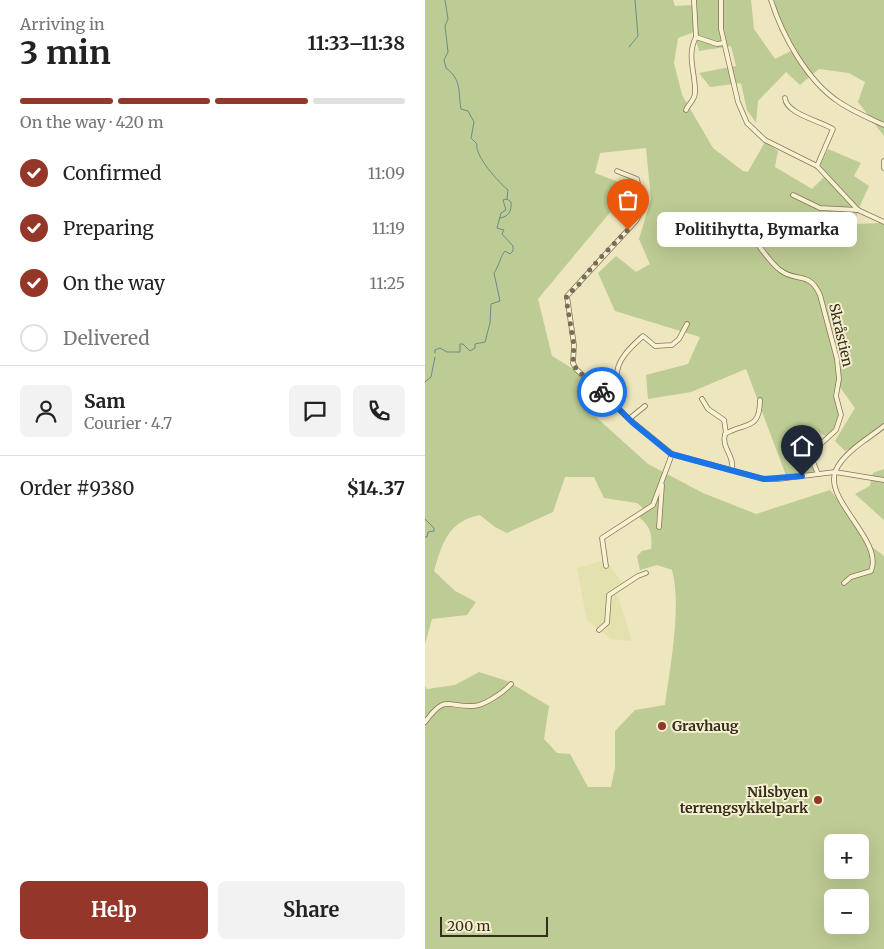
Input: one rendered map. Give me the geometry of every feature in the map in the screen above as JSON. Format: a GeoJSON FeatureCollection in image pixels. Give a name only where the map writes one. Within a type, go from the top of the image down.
{"type":"FeatureCollection","features":[{"type":"Feature","properties":{"kind":"street"},"geometry":{"type":"LineString","coordinates":[[721,0],[721,29],[739,106],[747,123],[765,140],[817,166],[858,210]]}},
{"type":"Feature","properties":{"kind":"street"},"geometry":{"type":"LineString","coordinates":[[771,0],[778,22],[791,46],[826,92],[841,104],[884,125]]}},
{"type":"Feature","properties":{"kind":"street"},"geometry":{"type":"LineString","coordinates":[[686,110],[695,94],[691,61],[693,44],[696,37],[694,1]]}},
{"type":"Feature","properties":{"kind":"street"},"geometry":{"type":"LineString","coordinates":[[696,37],[717,44],[724,43]]}},
{"type":"Feature","properties":{"kind":"street"},"geometry":{"type":"LineString","coordinates":[[785,98],[786,104],[793,110],[833,129],[817,166]]}},
{"type":"Feature","properties":{"kind":"street"},"geometry":{"type":"LineString","coordinates":[[884,161],[884,168]]}},
{"type":"Feature","properties":{"kind":"street"},"geometry":{"type":"LineString","coordinates":[[617,171],[633,176],[637,180],[643,208],[632,225],[567,296],[574,345],[573,363],[576,369],[629,419],[671,454],[771,479],[835,472],[884,480]]}},
{"type":"Feature","properties":{"kind":"street"},"geometry":{"type":"LineString","coordinates":[[793,195],[820,208],[858,210],[884,222]]}},
{"type":"Feature","properties":{"kind":"street","name":"Skråstien"},"geometry":{"type":"LineString","coordinates":[[741,226],[777,268],[786,274],[807,279],[816,286],[820,295],[837,358],[839,379],[836,396],[841,415],[836,430],[812,452],[811,457],[817,474]]}},
{"type":"Feature","properties":{"kind":"street"},"geometry":{"type":"LineString","coordinates":[[619,409],[620,396],[617,374],[628,352],[643,336],[655,346],[672,345],[679,339],[687,324]]}},
{"type":"Feature","properties":{"kind":"street"},"geometry":{"type":"LineString","coordinates":[[702,399],[708,408],[724,420],[726,433],[724,443],[732,461],[732,470]]}},
{"type":"Feature","properties":{"kind":"street"},"geometry":{"type":"LineString","coordinates":[[726,433],[753,423],[760,413],[760,400]]}},
{"type":"Feature","properties":{"kind":"street"},"geometry":{"type":"LineString","coordinates":[[629,419],[645,406]]}},
{"type":"Feature","properties":{"kind":"street"},"geometry":{"type":"LineString","coordinates":[[844,583],[851,577],[871,571],[875,553],[871,542],[834,488],[835,472],[842,462],[884,426]]}},
{"type":"Feature","properties":{"kind":"street"},"geometry":{"type":"LineString","coordinates":[[606,566],[601,541],[603,537],[652,507],[671,454]]}},
{"type":"Feature","properties":{"kind":"street"},"geometry":{"type":"LineString","coordinates":[[659,527],[662,483]]}},
{"type":"Feature","properties":{"kind":"street"},"geometry":{"type":"LineString","coordinates":[[599,630],[607,623],[609,595],[637,576],[646,573]]}},
{"type":"Feature","properties":{"kind":"street"},"geometry":{"type":"LineString","coordinates":[[425,722],[440,706],[452,703],[477,705],[500,694],[511,684]]}},
{"type":"Feature","properties":{"kind":"shaded area"},"geometry":{"type":"Polygon","coordinates":[[[606,560],[623,584],[616,590],[632,641],[611,639],[587,620],[577,568],[606,560]]]}},
{"type":"Feature","properties":{"kind":"green space"},"geometry":{"type":"Polygon","coordinates":[[[425,0],[673,0],[675,6],[693,5],[693,0],[751,0],[754,29],[775,59],[795,49],[780,24],[774,0],[884,0],[884,136],[858,102],[865,82],[849,73],[819,69],[800,85],[786,72],[758,101],[756,123],[747,110],[741,83],[710,87],[699,73],[736,66],[731,46],[699,51],[694,32],[678,38],[674,63],[682,95],[713,148],[743,171],[748,172],[765,142],[778,151],[775,167],[812,189],[827,174],[820,165],[828,149],[861,163],[854,176],[869,186],[854,224],[881,223],[884,218],[884,430],[868,442],[845,451],[835,441],[855,408],[839,386],[833,394],[840,415],[829,438],[812,428],[797,432],[799,460],[811,459],[815,473],[787,478],[746,369],[691,392],[648,399],[646,375],[688,364],[700,337],[615,311],[598,273],[616,256],[636,272],[650,264],[639,239],[651,199],[646,148],[600,153],[595,173],[621,183],[622,198],[538,299],[552,356],[583,375],[597,418],[648,464],[703,493],[756,514],[830,490],[852,517],[863,540],[884,556],[884,949],[425,949],[425,686],[427,689],[455,685],[479,672],[507,681],[549,706],[544,739],[557,753],[570,754],[588,787],[611,787],[615,768],[615,731],[635,710],[665,705],[675,619],[675,585],[672,570],[657,565],[640,570],[637,556],[642,551],[651,549],[652,544],[648,527],[639,517],[644,509],[637,503],[604,498],[594,477],[565,477],[553,512],[507,533],[495,527],[480,515],[460,522],[453,528],[440,552],[434,571],[455,591],[476,602],[467,615],[432,619],[425,644],[425,0]]]}},
{"type":"Feature","properties":{"kind":"green space"},"geometry":{"type":"Polygon","coordinates":[[[884,469],[884,520],[855,494],[870,486],[873,473],[884,469]]]}},
{"type":"Feature","properties":{"kind":"waterway"},"geometry":{"type":"LineString","coordinates":[[435,353],[435,350],[440,348],[447,352],[460,352],[460,344],[463,344],[470,351],[475,348],[475,344],[485,342],[490,323],[491,304],[500,301],[494,273],[505,251],[510,254],[513,251],[513,246],[502,234],[504,230],[497,228],[501,213],[506,210],[503,200],[507,199],[508,190],[493,175],[479,155],[477,144],[471,138],[474,122],[468,111],[461,109],[457,82],[455,77],[446,68],[444,60],[448,52],[445,26],[448,19],[445,0]]}},
{"type":"Feature","properties":{"kind":"waterway"},"geometry":{"type":"LineString","coordinates":[[629,47],[638,36],[635,0]]}},
{"type":"Feature","properties":{"kind":"waterway"},"geometry":{"type":"LineString","coordinates":[[500,218],[508,215],[511,208],[511,202],[507,199]]}},
{"type":"Feature","properties":{"kind":"waterway"},"geometry":{"type":"LineString","coordinates":[[425,382],[431,377],[435,357]]}},
{"type":"Feature","properties":{"kind":"waterway"},"geometry":{"type":"LineString","coordinates":[[425,519],[434,528],[434,531],[428,532],[427,537],[425,537]]}},
{"type":"Feature","properties":{"kind":"way so far"},"geometry":{"type":"LineString","coordinates":[[602,392],[577,370],[573,363],[573,335],[566,298],[581,283],[587,272],[628,230]]}},
{"type":"Feature","properties":{"kind":"place","name":"Politihytta, Bymarka"},"geometry":{"type":"Point","coordinates":[628,230]}},
{"type":"Feature","properties":{"kind":"place","name":"Gravhaug"},"geometry":{"type":"Point","coordinates":[662,726]}},
{"type":"Feature","properties":{"kind":"place","name":"Nilsbyen terrengsykkelpark"},"geometry":{"type":"Point","coordinates":[818,800]}},
{"type":"Feature","properties":{"kind":"route"},"geometry":{"type":"LineString","coordinates":[[602,392],[633,423],[671,454],[764,479],[802,476]]}}]}
